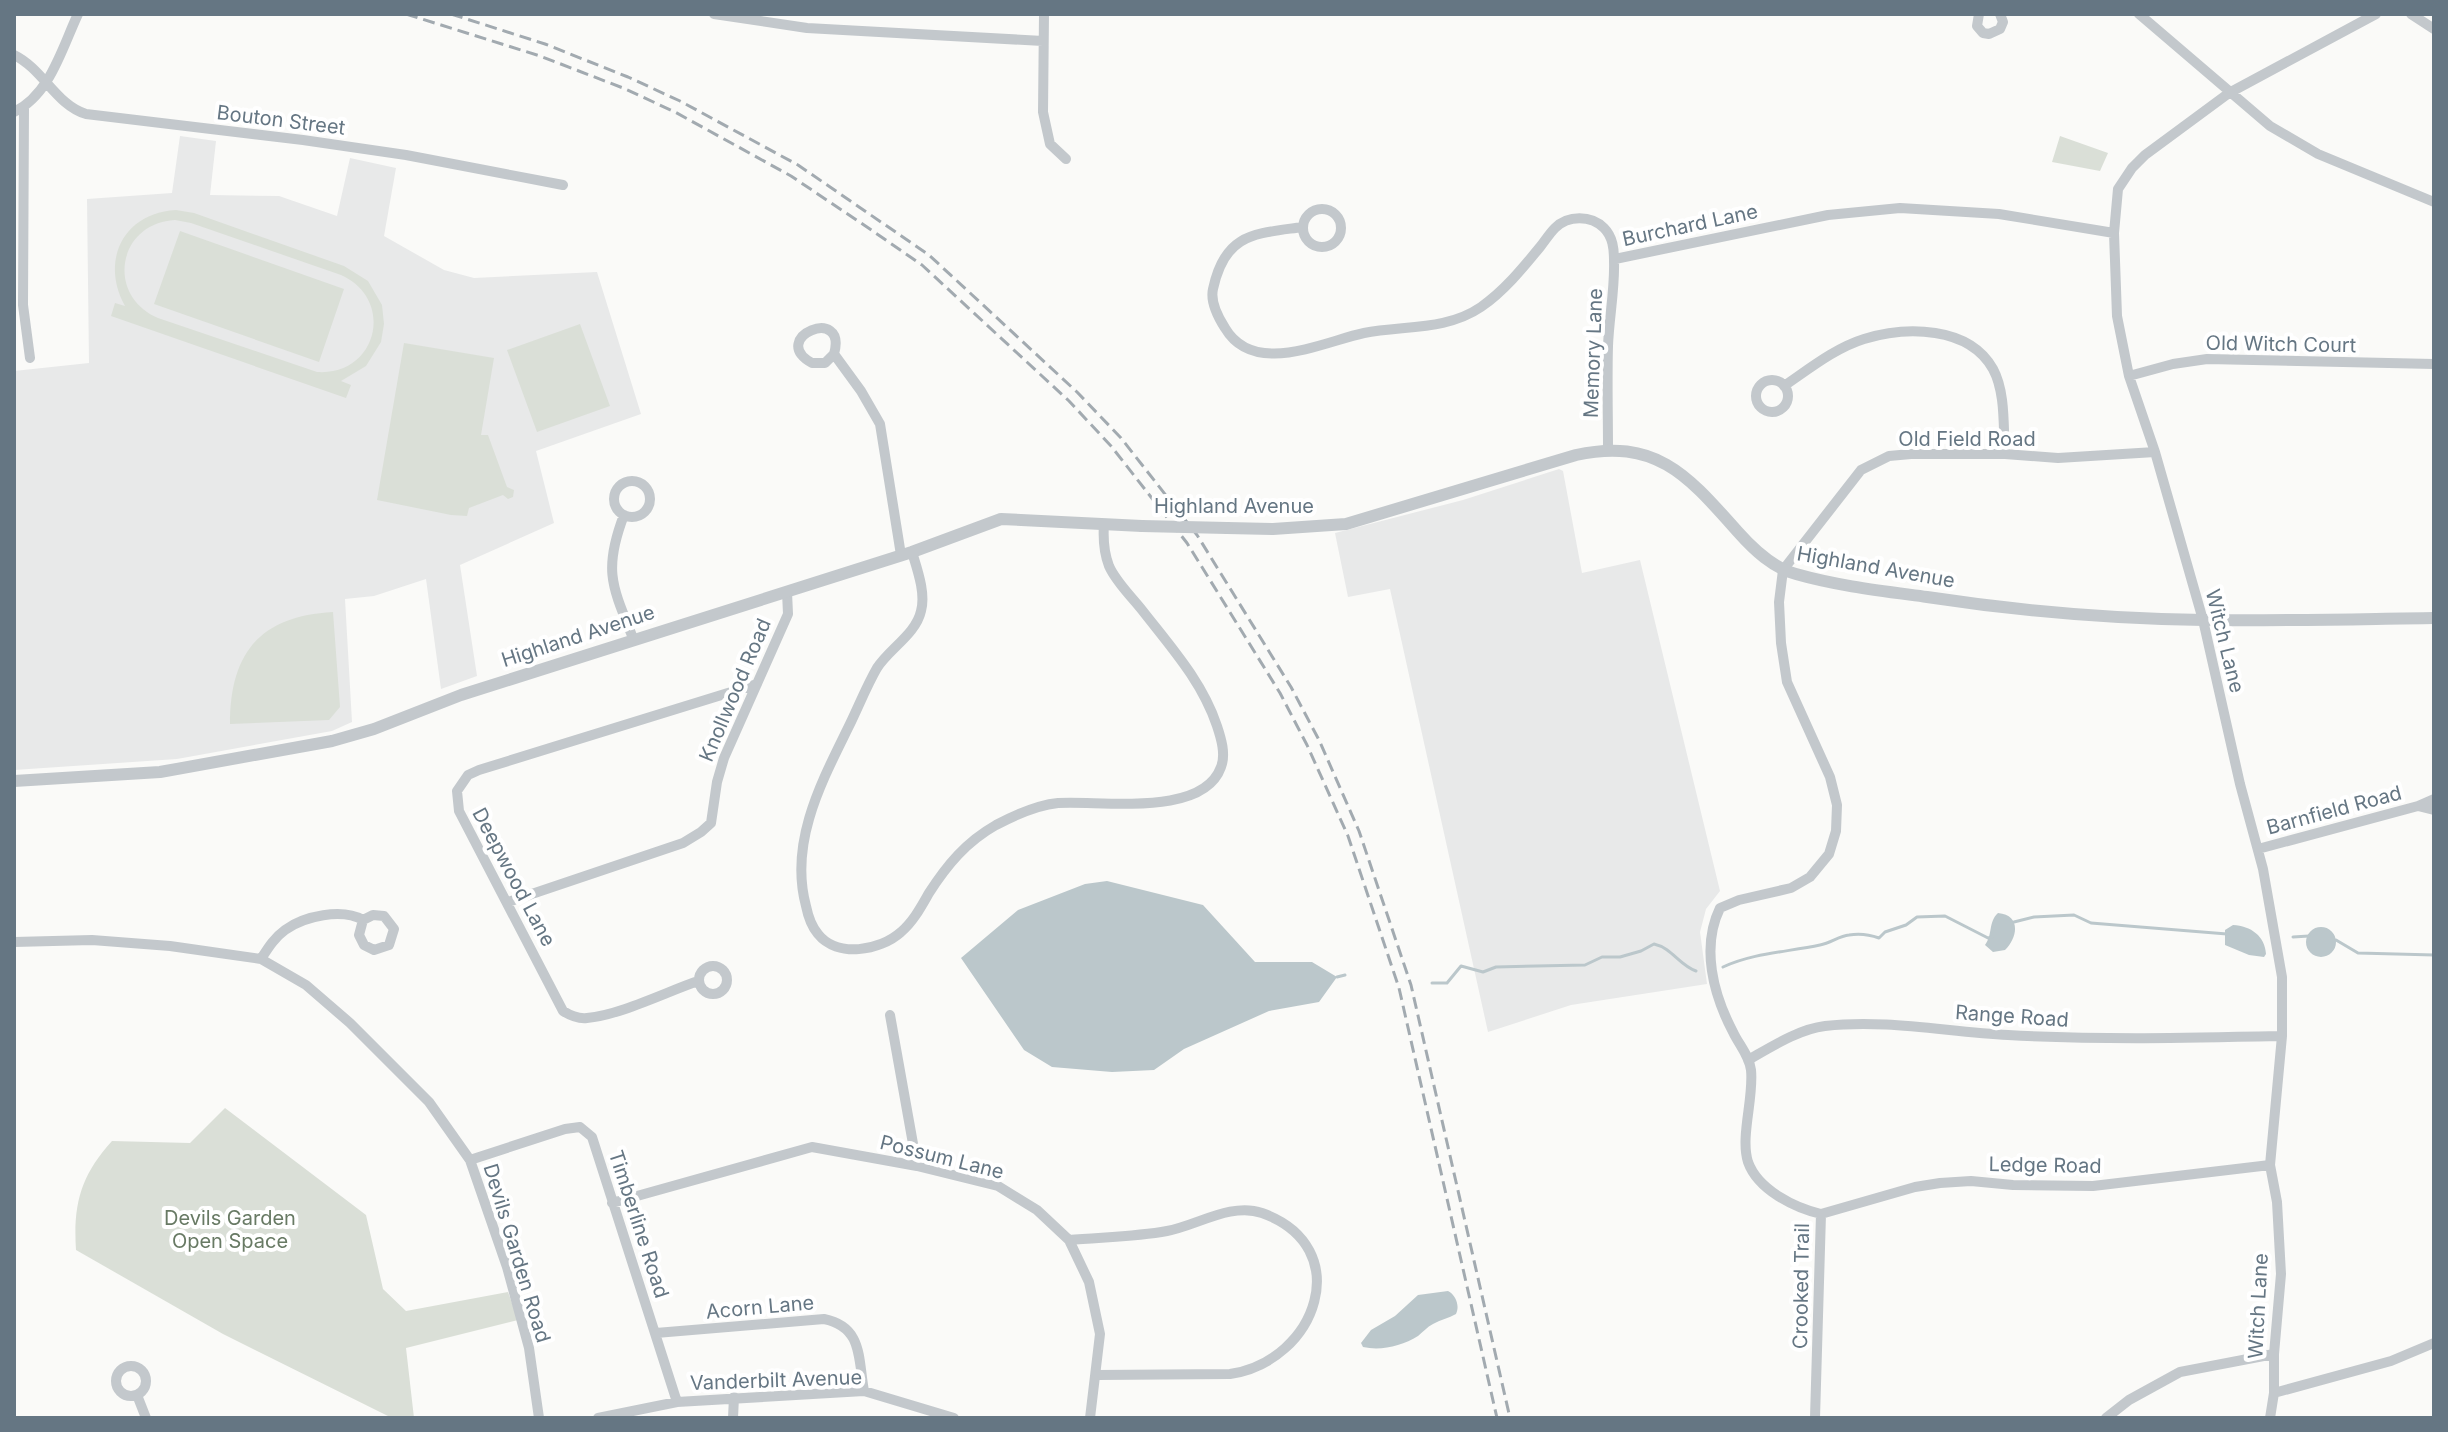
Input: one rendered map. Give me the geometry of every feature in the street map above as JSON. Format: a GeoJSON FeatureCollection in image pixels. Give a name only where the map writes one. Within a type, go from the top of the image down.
{"type":"FeatureCollection","features":[{"type":"Feature","properties":{"kind":"street"},"geometry":{"type":"LineString","coordinates":[[30,358],[23,305],[19,110],[47,82],[78,14]]}},
{"type":"Feature","properties":{"kind":"street"},"geometry":{"type":"LineString","coordinates":[[714,14],[807,28],[1043,41]]}},
{"type":"Feature","properties":{"kind":"street"},"geometry":{"type":"LineString","coordinates":[[1044,14],[1043,112],[1050,144],[1066,159]]}},
{"type":"Feature","properties":{"kind":"street"},"geometry":{"type":"LineString","coordinates":[[1979,14],[1977,26],[1983,33],[1989,34],[2000,29],[2003,22],[2000,14]]}},
{"type":"Feature","properties":{"kind":"street"},"geometry":{"type":"LineString","coordinates":[[2139,14],[2270,126],[2318,154],[2434,202]]}},
{"type":"Feature","properties":{"kind":"street","name":"Witch Lane"},"geometry":{"type":"LineString","coordinates":[[2269,1418],[2274,1393],[2281,1274],[2277,1202],[2270,1165],[2282,1036],[2282,977],[2258,849],[2239,781],[2203,620],[2155,452],[2129,376],[2117,316],[2114,233],[2118,189],[2145,155],[2229,93],[2376,14]]}},
{"type":"Feature","properties":{"kind":"street"},"geometry":{"type":"LineString","coordinates":[[2411,14],[2434,29]]}},
{"type":"Feature","properties":{"kind":"street","name":"Bouton Street"},"geometry":{"type":"LineString","coordinates":[[14,55],[74,110],[86,114],[362,148],[563,185]]}},
{"type":"Feature","properties":{"kind":"street","name":"Burchard Lane"},"geometry":{"type":"LineString","coordinates":[[1302,227],[1246,238],[1227,254],[1217,272],[1212,295],[1218,317],[1229,336],[1243,348],[1265,354],[1291,352],[1364,333],[1454,322],[1480,308],[1506,286],[1556,227],[1572,219],[1588,219],[1601,225],[1611,236],[1615,259],[1828,215],[1900,208],[1999,214],[2114,233]]}},
{"type":"Feature","properties":{"kind":"street","name":"Memory Lane"},"geometry":{"type":"LineString","coordinates":[[1608,449],[1608,346],[1615,259]]}},
{"type":"Feature","properties":{"kind":"street"},"geometry":{"type":"LineString","coordinates":[[1784,386],[1828,356],[1864,339],[1933,332],[1961,339],[1979,350],[1993,370],[2000,391],[2005,454]]}},
{"type":"Feature","properties":{"kind":"street"},"geometry":{"type":"LineString","coordinates":[[834,354],[880,424],[906,554],[922,595],[922,609],[918,621],[878,667],[811,810],[805,838],[802,883],[810,921],[823,939],[843,948],[866,948],[900,933],[972,839],[1033,809],[1058,803],[1161,803],[1193,794],[1216,778],[1222,763],[1222,746],[1205,696],[1113,574],[1105,548],[1104,524]]}},
{"type":"Feature","properties":{"kind":"street","name":"Old Witch Court"},"geometry":{"type":"LineString","coordinates":[[2129,376],[2207,359],[2434,364]]}},
{"type":"Feature","properties":{"kind":"street","name":"Highland Avenue"},"geometry":{"type":"LineString","coordinates":[[14,781],[160,772],[332,741],[633,638],[906,554],[1001,519],[1273,529],[1346,524],[1576,455],[1608,449],[1642,454],[1680,472],[1748,543],[1783,570],[1819,580],[1988,606],[2108,616],[2203,620],[2434,618]]}},
{"type":"Feature","properties":{"kind":"street","name":"Old Field Road"},"geometry":{"type":"LineString","coordinates":[[1783,570],[1861,470],[1889,456],[2005,454],[2058,458],[2155,452]]}},
{"type":"Feature","properties":{"kind":"street"},"geometry":{"type":"LineString","coordinates":[[624,515],[613,542],[610,562],[614,590],[633,638]]}},
{"type":"Feature","properties":{"kind":"street","name":"Crooked Trail"},"geometry":{"type":"LineString","coordinates":[[1783,570],[1780,630],[1787,682],[1830,777],[1837,805],[1836,831],[1829,854],[1810,877],[1791,888],[1739,900],[1720,908],[1711,927],[1710,958],[1720,1001],[1751,1070],[1748,1161],[1758,1179],[1777,1194],[1802,1210],[1821,1214],[1815,1418]]}},
{"type":"Feature","properties":{"kind":"street","name":"Knollwood Road"},"geometry":{"type":"LineString","coordinates":[[508,902],[683,843],[711,823],[724,758],[788,614],[787,592]]}},
{"type":"Feature","properties":{"kind":"street","name":"Deepwood Lane"},"geometry":{"type":"LineString","coordinates":[[698,981],[602,1015],[573,1017],[563,1011],[459,811],[457,791],[468,775],[757,684]]}},
{"type":"Feature","properties":{"kind":"street","name":"Barnfield Road"},"geometry":{"type":"LineString","coordinates":[[2258,849],[2434,799]]}},
{"type":"Feature","properties":{"kind":"street","name":"Barnfield Road"},"geometry":{"type":"LineString","coordinates":[[2418,806],[2434,810]]}},
{"type":"Feature","properties":{"kind":"street"},"geometry":{"type":"LineString","coordinates":[[261,959],[272,941],[287,928],[331,915],[350,915],[363,920]]}},
{"type":"Feature","properties":{"kind":"street","name":"Devils Garden Road"},"geometry":{"type":"LineString","coordinates":[[14,942],[92,940],[170,946],[261,959],[306,985],[350,1023],[429,1102],[470,1160],[507,1267],[529,1348],[539,1418]]}},
{"type":"Feature","properties":{"kind":"street"},"geometry":{"type":"LineString","coordinates":[[890,1015],[917,1166]]}},
{"type":"Feature","properties":{"kind":"street","name":"Range Road"},"geometry":{"type":"LineString","coordinates":[[1748,1060],[1780,1042],[1822,1026],[1867,1023],[1995,1035],[2112,1040],[2282,1036]]}},
{"type":"Feature","properties":{"kind":"street","name":"Timberline Road"},"geometry":{"type":"LineString","coordinates":[[470,1160],[565,1129],[580,1127],[592,1137],[677,1402]]}},
{"type":"Feature","properties":{"kind":"street","name":"Possum Lane"},"geometry":{"type":"LineString","coordinates":[[612,1203],[812,1147],[917,1166],[998,1186],[1037,1210],[1069,1240],[1089,1282],[1100,1334],[1090,1418]]}},
{"type":"Feature","properties":{"kind":"street","name":"Ledge Road"},"geometry":{"type":"LineString","coordinates":[[1821,1214],[1915,1187],[1940,1183],[1971,1181],[2093,1186],[2270,1165]]}},
{"type":"Feature","properties":{"kind":"street"},"geometry":{"type":"LineString","coordinates":[[1069,1240],[1169,1231],[1230,1212],[1259,1211],[1288,1226],[1315,1260],[1316,1279],[1310,1315],[1288,1348],[1264,1364],[1230,1374],[1097,1375]]}},
{"type":"Feature","properties":{"kind":"street","name":"Acorn Lane"},"geometry":{"type":"LineString","coordinates":[[656,1333],[824,1319],[839,1322],[855,1339],[864,1391]]}},
{"type":"Feature","properties":{"kind":"street"},"geometry":{"type":"LineString","coordinates":[[2274,1393],[2391,1361],[2434,1343]]}},
{"type":"Feature","properties":{"kind":"street"},"geometry":{"type":"LineString","coordinates":[[2106,1418],[2129,1400],[2180,1372],[2274,1354]]}},
{"type":"Feature","properties":{"kind":"street","name":"Vanderbilt Avenue"},"geometry":{"type":"LineString","coordinates":[[598,1418],[677,1402],[864,1391],[953,1418]]}},
{"type":"Feature","properties":{"kind":"street"},"geometry":{"type":"LineString","coordinates":[[137,1395],[146,1418]]}},
{"type":"Feature","properties":{"kind":"street"},"geometry":{"type":"LineString","coordinates":[[733,1418],[734,1397]]}},
{"type":"Feature","properties":{"kind":"shaded area"},"geometry":{"type":"Polygon","coordinates":[[[180,136],[216,141],[210,195],[279,196],[337,216],[350,158],[396,168],[384,236],[444,270],[474,278],[597,272],[641,414],[536,451],[554,523],[460,565],[477,676],[441,689],[426,579],[374,596],[345,599],[352,722],[332,731],[177,759],[14,770],[14,371],[89,363],[87,199],[172,193],[180,136]]]}},
{"type":"Feature","properties":{"kind":"shaded area"},"geometry":{"type":"Polygon","coordinates":[[[1559,469],[1563,471],[1582,573],[1640,560],[1720,891],[1706,909],[1700,932],[1707,984],[1571,1005],[1488,1032],[1390,589],[1348,597],[1335,533],[1463,500],[1559,469]]]}},
{"type":"Feature","properties":{"kind":"shaded area"},"geometry":{"type":"Polygon","coordinates":[[[1107,881],[1203,905],[1255,962],[1312,962],[1337,977],[1319,1002],[1269,1011],[1184,1049],[1154,1070],[1112,1072],[1052,1067],[1024,1050],[961,958],[1018,910],[1085,884],[1107,881]]]}},
{"type":"Feature","properties":{"kind":"shaded area"},"geometry":{"type":"Polygon","coordinates":[[[1998,913],[2011,918],[2015,933],[2005,950],[1993,952],[1985,945],[1998,913]]]}},
{"type":"Feature","properties":{"kind":"shaded area"},"geometry":{"type":"Polygon","coordinates":[[[2233,925],[2246,927],[2260,937],[2265,948],[2264,957],[2249,955],[2225,945],[2225,930],[2233,925]]]}},
{"type":"Feature","properties":{"kind":"shaded area"},"geometry":{"type":"Polygon","coordinates":[[[2321,927],[2332,931],[2336,942],[2332,953],[2321,957],[2310,953],[2306,942],[2310,931],[2321,927]]]}},
{"type":"Feature","properties":{"kind":"shaded area"},"geometry":{"type":"Polygon","coordinates":[[[1448,1291],[1456,1301],[1456,1314],[1433,1324],[1418,1336],[1391,1347],[1363,1347],[1361,1343],[1371,1330],[1395,1316],[1418,1295],[1448,1291]]]}},
{"type":"Feature","properties":{"kind":"green space"},"geometry":{"type":"Polygon","coordinates":[[[2060,136],[2108,153],[2100,171],[2052,162],[2060,136]]]}},
{"type":"Feature","properties":{"kind":"green space"},"geometry":{"type":"Polygon","coordinates":[[[176,210],[194,213],[344,266],[368,281],[382,305],[384,324],[381,342],[366,366],[341,381],[351,385],[346,398],[111,316],[115,303],[125,306],[115,272],[121,242],[142,220],[176,210]],[[175,220],[156,224],[141,233],[131,246],[125,262],[125,278],[130,293],[141,307],[158,318],[317,372],[338,370],[354,362],[365,350],[372,334],[373,318],[369,301],[358,287],[341,275],[175,220]]]}},
{"type":"Feature","properties":{"kind":"green space"},"geometry":{"type":"Polygon","coordinates":[[[180,231],[344,289],[319,362],[154,304],[180,231]]]}},
{"type":"Feature","properties":{"kind":"green space"},"geometry":{"type":"Polygon","coordinates":[[[580,324],[610,406],[537,432],[507,350],[580,324]]]}},
{"type":"Feature","properties":{"kind":"green space"},"geometry":{"type":"Polygon","coordinates":[[[404,343],[494,358],[481,435],[488,435],[507,487],[514,490],[513,497],[508,499],[503,495],[469,508],[467,516],[377,500],[404,343]]]}},
{"type":"Feature","properties":{"kind":"green space"},"geometry":{"type":"Polygon","coordinates":[[[333,612],[340,707],[329,720],[230,724],[236,677],[243,658],[254,643],[268,630],[286,621],[333,612]]]}},
{"type":"Feature","properties":{"kind":"green space","name":"Devils Garden Open Space"},"geometry":{"type":"Polygon","coordinates":[[[225,1108],[366,1215],[383,1289],[406,1311],[508,1292],[518,1320],[406,1348],[414,1418],[392,1418],[223,1334],[76,1250],[76,1218],[81,1191],[93,1166],[112,1141],[190,1143],[225,1108]]]}},
{"type":"Feature","properties":{"kind":"waterway"},"geometry":{"type":"LineString","coordinates":[[2014,922],[2034,917],[2074,915],[2091,923],[2227,934]]}},
{"type":"Feature","properties":{"kind":"waterway"},"geometry":{"type":"LineString","coordinates":[[1723,967],[1758,956],[1824,944],[1845,936],[1864,934],[1879,938],[1917,917],[1945,916],[1988,938],[1992,937]]}},
{"type":"Feature","properties":{"kind":"waterway"},"geometry":{"type":"LineString","coordinates":[[2293,937],[2309,936]]}},
{"type":"Feature","properties":{"kind":"waterway"},"geometry":{"type":"LineString","coordinates":[[2336,940],[2358,953],[2434,955]]}},
{"type":"Feature","properties":{"kind":"waterway"},"geometry":{"type":"LineString","coordinates":[[1432,983],[1447,983],[1461,966],[1483,972],[1496,967],[1585,965],[1602,957],[1620,957],[1641,951],[1654,944],[1696,971]]}},
{"type":"Feature","properties":{"kind":"waterway"},"geometry":{"type":"LineString","coordinates":[[1337,977],[1345,975]]}},
{"type":"Feature","properties":{"kind":"railway"},"geometry":{"type":"LineString","coordinates":[[406,14],[540,56],[623,88],[675,112],[791,176],[864,225],[922,265],[1069,401],[1111,446],[1187,543],[1280,693],[1348,836],[1399,988],[1497,1418]]}},
{"type":"Feature","properties":{"kind":"railway"},"geometry":{"type":"LineString","coordinates":[[451,14],[545,44],[680,101],[798,165],[929,255],[1077,392],[1121,438],[1197,535],[1291,687],[1319,740],[1359,831],[1411,985],[1510,1418]]}}]}
